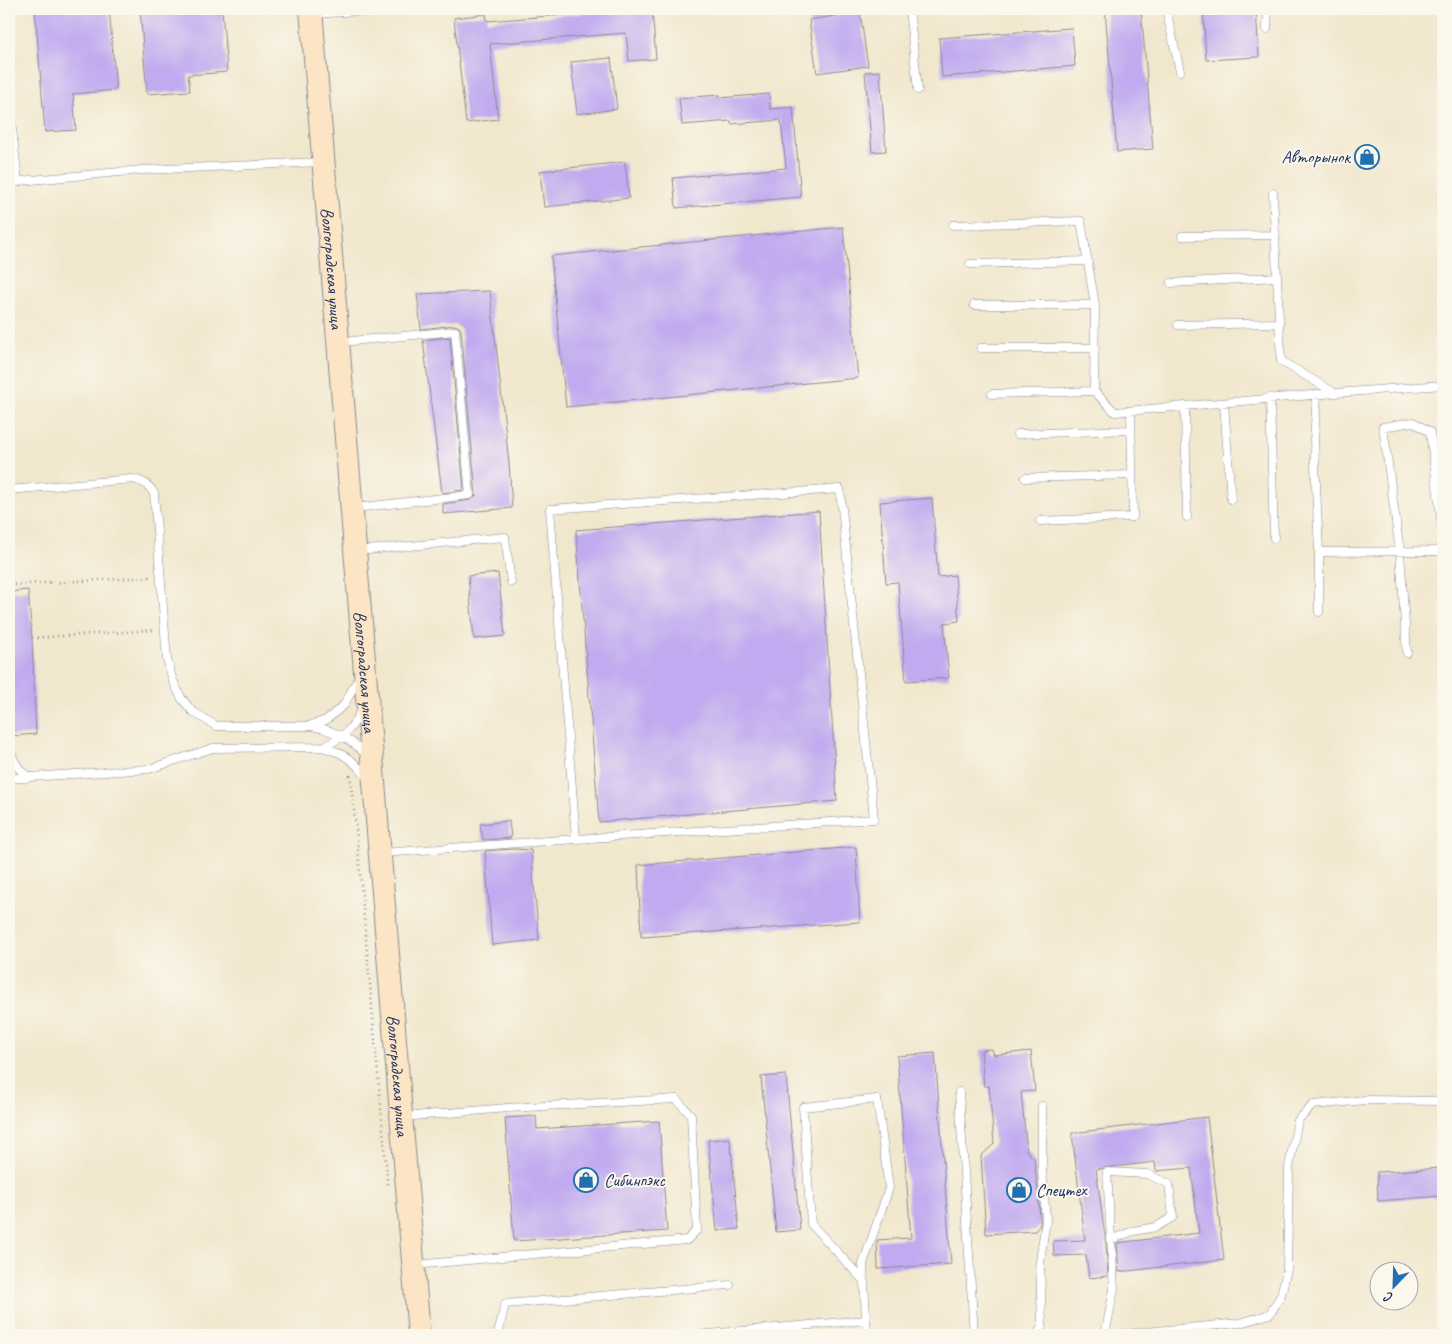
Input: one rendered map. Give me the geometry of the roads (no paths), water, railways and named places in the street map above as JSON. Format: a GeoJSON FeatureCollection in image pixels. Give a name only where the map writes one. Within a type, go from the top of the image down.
{"type":"FeatureCollection","features":[{"type":"Feature","properties":{"kind":"main road","name":"Волгоградская улица"},"geometry":{"type":"LineString","coordinates":[[311,11],[419,1335]]}},
{"type":"Feature","properties":{"kind":"lane"},"geometry":{"type":"LineString","coordinates":[[311,11],[386,9]]}},
{"type":"Feature","properties":{"kind":"lane"},"geometry":{"type":"LineString","coordinates":[[910,9],[918,90]]}},
{"type":"Feature","properties":{"kind":"lane"},"geometry":{"type":"LineString","coordinates":[[1166,9],[1180,71]]}},
{"type":"Feature","properties":{"kind":"lane"},"geometry":{"type":"LineString","coordinates":[[1268,9],[1268,29]]}},
{"type":"Feature","properties":{"kind":"lane"},"geometry":{"type":"LineString","coordinates":[[9,123],[12,128],[18,182]]}},
{"type":"Feature","properties":{"kind":"lane"},"geometry":{"type":"LineString","coordinates":[[9,182],[142,170],[324,162]]}},
{"type":"Feature","properties":{"kind":"lane"},"geometry":{"type":"LineString","coordinates":[[1274,193],[1281,361],[1335,393]]}},
{"type":"Feature","properties":{"kind":"lane"},"geometry":{"type":"LineString","coordinates":[[953,225],[1081,221],[1095,305],[1094,390],[1115,412],[1443,385]]}},
{"type":"Feature","properties":{"kind":"lane"},"geometry":{"type":"LineString","coordinates":[[1182,236],[1276,235]]}},
{"type":"Feature","properties":{"kind":"lane"},"geometry":{"type":"LineString","coordinates":[[970,264],[1088,261]]}},
{"type":"Feature","properties":{"kind":"lane"},"geometry":{"type":"LineString","coordinates":[[1171,283],[1277,277]]}},
{"type":"Feature","properties":{"kind":"lane"},"geometry":{"type":"LineString","coordinates":[[974,305],[1095,305]]}},
{"type":"Feature","properties":{"kind":"lane"},"geometry":{"type":"LineString","coordinates":[[1178,325],[1279,323]]}},
{"type":"Feature","properties":{"kind":"lane"},"geometry":{"type":"LineString","coordinates":[[338,342],[455,331],[470,495],[352,508]]}},
{"type":"Feature","properties":{"kind":"lane"},"geometry":{"type":"LineString","coordinates":[[981,348],[1094,348]]}},
{"type":"Feature","properties":{"kind":"lane"},"geometry":{"type":"LineString","coordinates":[[992,394],[1094,390]]}},
{"type":"Feature","properties":{"kind":"lane"},"geometry":{"type":"LineString","coordinates":[[1317,394],[1314,440],[1319,552],[1319,612]]}},
{"type":"Feature","properties":{"kind":"lane"},"geometry":{"type":"LineString","coordinates":[[1270,398],[1274,538]]}},
{"type":"Feature","properties":{"kind":"lane"},"geometry":{"type":"LineString","coordinates":[[1224,403],[1232,499]]}},
{"type":"Feature","properties":{"kind":"lane"},"geometry":{"type":"LineString","coordinates":[[1185,406],[1187,517]]}},
{"type":"Feature","properties":{"kind":"lane"},"geometry":{"type":"LineString","coordinates":[[1040,522],[1133,517],[1131,411]]}},
{"type":"Feature","properties":{"kind":"lane"},"geometry":{"type":"LineString","coordinates":[[1407,653],[1400,552],[1383,427],[1412,422],[1430,432],[1443,533]]}},
{"type":"Feature","properties":{"kind":"lane"},"geometry":{"type":"LineString","coordinates":[[1017,434],[1131,430]]}},
{"type":"Feature","properties":{"kind":"lane"},"geometry":{"type":"LineString","coordinates":[[1025,478],[1132,475]]}},
{"type":"Feature","properties":{"kind":"lane"},"geometry":{"type":"LineString","coordinates":[[9,490],[132,479],[143,481],[150,486],[154,493],[166,660],[182,700],[192,711],[216,726],[309,726],[328,730],[354,744],[372,762]]}},
{"type":"Feature","properties":{"kind":"lane"},"geometry":{"type":"LineString","coordinates":[[380,853],[874,819],[840,489],[550,509],[576,839]]}},
{"type":"Feature","properties":{"kind":"lane"},"geometry":{"type":"LineString","coordinates":[[355,551],[505,537],[511,582]]}},
{"type":"Feature","properties":{"kind":"lane"},"geometry":{"type":"LineString","coordinates":[[1319,552],[1443,552]]}},
{"type":"Feature","properties":{"kind":"lane"},"geometry":{"type":"LineString","coordinates":[[309,726],[326,720],[344,705],[359,678],[364,660]]}},
{"type":"Feature","properties":{"kind":"lane"},"geometry":{"type":"LineString","coordinates":[[322,747],[342,738],[357,720],[363,706],[366,685]]}},
{"type":"Feature","properties":{"kind":"lane"},"geometry":{"type":"LineString","coordinates":[[9,747],[22,774],[30,777]]}},
{"type":"Feature","properties":{"kind":"lane"},"geometry":{"type":"LineString","coordinates":[[9,778],[149,769],[213,748],[322,747],[340,753],[361,770],[375,796]]}},
{"type":"Feature","properties":{"kind":"lane"},"geometry":{"type":"LineString","coordinates":[[959,1092],[974,1335]]}},
{"type":"Feature","properties":{"kind":"lane"},"geometry":{"type":"LineString","coordinates":[[401,1117],[507,1108],[676,1099],[691,1115],[697,1230],[687,1240],[413,1265]]}},
{"type":"Feature","properties":{"kind":"lane"},"geometry":{"type":"LineString","coordinates":[[864,1281],[811,1224],[803,1107],[877,1099],[889,1188],[863,1264],[864,1281],[866,1320],[867,1335]]}},
{"type":"Feature","properties":{"kind":"lane"},"geometry":{"type":"LineString","coordinates":[[1116,1335],[1183,1333],[1240,1323],[1270,1314],[1281,1295],[1287,1269],[1289,1167],[1298,1120],[1313,1105],[1365,1100],[1443,1101]]}},
{"type":"Feature","properties":{"kind":"lane"},"geometry":{"type":"LineString","coordinates":[[1038,1335],[1042,1325],[1040,1261],[1046,1220],[1042,1169],[1042,1106]]}},
{"type":"Feature","properties":{"kind":"lane"},"geometry":{"type":"LineString","coordinates":[[1105,1335],[1114,1289],[1110,1240],[1107,1172],[1147,1174],[1169,1184],[1173,1217],[1156,1227],[1133,1231],[1110,1240]]}},
{"type":"Feature","properties":{"kind":"lane"},"geometry":{"type":"LineString","coordinates":[[498,1335],[506,1304],[730,1285]]}},
{"type":"Feature","properties":{"kind":"lane"},"geometry":{"type":"LineString","coordinates":[[697,1335],[866,1320]]}},
{"type":"Feature","properties":{"kind":"place","name":"Авторынок"},"geometry":{"type":"Point","coordinates":[1367,157]}},
{"type":"Feature","properties":{"kind":"place","name":"Сибинпэкс"},"geometry":{"type":"Point","coordinates":[586,1180]}},
{"type":"Feature","properties":{"kind":"place","name":"Спецтех"},"geometry":{"type":"Point","coordinates":[1019,1190]}}]}
